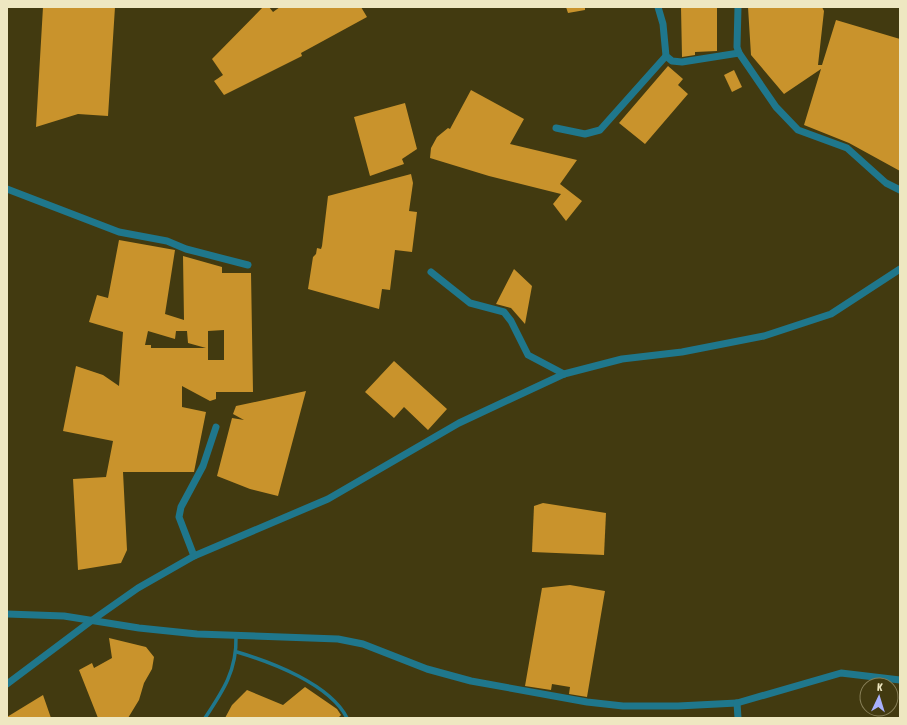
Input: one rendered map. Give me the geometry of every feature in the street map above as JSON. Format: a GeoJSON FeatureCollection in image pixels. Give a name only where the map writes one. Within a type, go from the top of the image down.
{"type":"FeatureCollection","features":[{"type":"Feature","properties":{"kind":"street"},"geometry":{"type":"LineString","coordinates":[[658,7],[663,24],[666,56],[672,61],[682,62],[739,53]]}},
{"type":"Feature","properties":{"kind":"street"},"geometry":{"type":"LineString","coordinates":[[738,7],[737,47],[739,53],[776,107],[798,130],[847,148],[886,183],[900,190]]}},
{"type":"Feature","properties":{"kind":"street"},"geometry":{"type":"LineString","coordinates":[[556,128],[585,134],[600,130],[666,56]]}},
{"type":"Feature","properties":{"kind":"street"},"geometry":{"type":"LineString","coordinates":[[7,189],[119,232],[167,241],[186,249],[248,265]]}},
{"type":"Feature","properties":{"kind":"street"},"geometry":{"type":"LineString","coordinates":[[7,684],[138,588],[194,556],[328,499],[459,422],[564,374],[622,359],[682,352],[764,336],[831,314],[900,269]]}},
{"type":"Feature","properties":{"kind":"street"},"geometry":{"type":"LineString","coordinates":[[431,272],[470,303],[504,312],[511,321],[528,355],[564,374]]}},
{"type":"Feature","properties":{"kind":"street"},"geometry":{"type":"LineString","coordinates":[[194,556],[179,517],[181,507],[203,466],[216,427]]}},
{"type":"Feature","properties":{"kind":"street"},"geometry":{"type":"LineString","coordinates":[[7,614],[45,614],[139,628],[236,637],[308,637],[351,641],[457,677],[516,690],[605,705],[642,707],[737,703],[841,673],[900,680]]}},
{"type":"Feature","properties":{"kind":"street"},"geometry":{"type":"LineString","coordinates":[[737,703],[738,718]]}},
{"type":"Feature","properties":{"kind":"lane"},"geometry":{"type":"LineString","coordinates":[[205,718],[222,693],[236,652],[236,637]]}},
{"type":"Feature","properties":{"kind":"lane"},"geometry":{"type":"LineString","coordinates":[[236,652],[268,662],[301,677],[335,702],[347,718]]}},
{"type":"Feature","properties":{"kind":"building"},"geometry":{"type":"Polygon","coordinates":[[[43,7],[115,7],[108,116],[78,114],[36,127],[43,7]]]}},
{"type":"Feature","properties":{"kind":"building"},"geometry":{"type":"Polygon","coordinates":[[[263,7],[269,7],[273,12],[280,7],[361,7],[367,17],[301,53],[302,56],[224,95],[214,81],[223,75],[212,59],[263,7]]]}},
{"type":"Feature","properties":{"kind":"building"},"geometry":{"type":"Polygon","coordinates":[[[566,7],[585,7],[585,10],[568,13],[566,7]]]}},
{"type":"Feature","properties":{"kind":"building"},"geometry":{"type":"Polygon","coordinates":[[[681,7],[717,7],[717,51],[695,52],[695,55],[682,57],[681,7]]]}},
{"type":"Feature","properties":{"kind":"building"},"geometry":{"type":"Polygon","coordinates":[[[748,7],[822,7],[824,11],[818,65],[822,65],[836,20],[900,39],[900,171],[849,143],[804,125],[821,69],[784,94],[751,55],[748,7]]]}},
{"type":"Feature","properties":{"kind":"building"},"geometry":{"type":"Polygon","coordinates":[[[668,66],[683,79],[678,85],[688,94],[645,144],[619,123],[668,66]]]}},
{"type":"Feature","properties":{"kind":"building"},"geometry":{"type":"Polygon","coordinates":[[[734,70],[742,87],[732,92],[724,75],[734,70]]]}},
{"type":"Feature","properties":{"kind":"building"},"geometry":{"type":"Polygon","coordinates":[[[471,90],[524,119],[510,144],[577,160],[560,184],[582,201],[566,221],[553,204],[561,194],[489,176],[430,158],[431,148],[437,137],[448,128],[450,129],[471,90]]]}},
{"type":"Feature","properties":{"kind":"building"},"geometry":{"type":"Polygon","coordinates":[[[405,103],[417,149],[402,159],[404,164],[370,176],[354,117],[405,103]]]}},
{"type":"Feature","properties":{"kind":"building"},"geometry":{"type":"Polygon","coordinates":[[[411,174],[413,183],[409,211],[417,212],[412,252],[395,250],[390,290],[382,289],[379,309],[308,289],[313,257],[316,254],[317,248],[321,249],[322,246],[328,196],[411,174]]]}},
{"type":"Feature","properties":{"kind":"building"},"geometry":{"type":"Polygon","coordinates":[[[119,240],[175,250],[165,314],[184,320],[183,256],[222,267],[222,273],[251,273],[253,392],[216,392],[216,399],[210,401],[182,386],[182,407],[206,412],[194,472],[123,472],[127,550],[121,563],[78,570],[73,479],[106,477],[113,441],[63,431],[76,366],[103,375],[119,386],[123,332],[89,322],[97,295],[108,298],[119,240]],[[224,330],[208,331],[208,360],[224,360],[224,330]],[[148,331],[145,345],[151,345],[151,348],[206,348],[188,343],[187,331],[176,331],[175,339],[148,331]]]}},
{"type":"Feature","properties":{"kind":"building"},"geometry":{"type":"Polygon","coordinates":[[[514,269],[532,286],[525,324],[511,308],[496,304],[514,269]]]}},
{"type":"Feature","properties":{"kind":"building"},"geometry":{"type":"Polygon","coordinates":[[[394,361],[447,409],[428,430],[404,407],[394,418],[365,392],[394,361]]]}},
{"type":"Feature","properties":{"kind":"building"},"geometry":{"type":"Polygon","coordinates":[[[306,391],[278,496],[250,489],[217,476],[232,418],[244,420],[233,414],[236,406],[306,391]]]}},
{"type":"Feature","properties":{"kind":"building"},"geometry":{"type":"Polygon","coordinates":[[[543,503],[606,513],[604,555],[532,552],[534,506],[543,503]]]}},
{"type":"Feature","properties":{"kind":"building"},"geometry":{"type":"Polygon","coordinates":[[[570,585],[605,591],[587,697],[569,694],[570,687],[552,684],[551,690],[525,686],[542,588],[570,585]]]}},
{"type":"Feature","properties":{"kind":"building"},"geometry":{"type":"Polygon","coordinates":[[[109,638],[146,647],[154,657],[152,669],[144,683],[139,700],[128,718],[98,718],[79,670],[92,663],[94,668],[112,658],[109,638]]]}},
{"type":"Feature","properties":{"kind":"building"},"geometry":{"type":"Polygon","coordinates":[[[305,687],[337,709],[341,715],[338,718],[225,718],[232,705],[247,690],[283,705],[305,687]]]}},
{"type":"Feature","properties":{"kind":"building"},"geometry":{"type":"Polygon","coordinates":[[[43,695],[51,718],[7,718],[7,717],[43,695]]]}}]}
